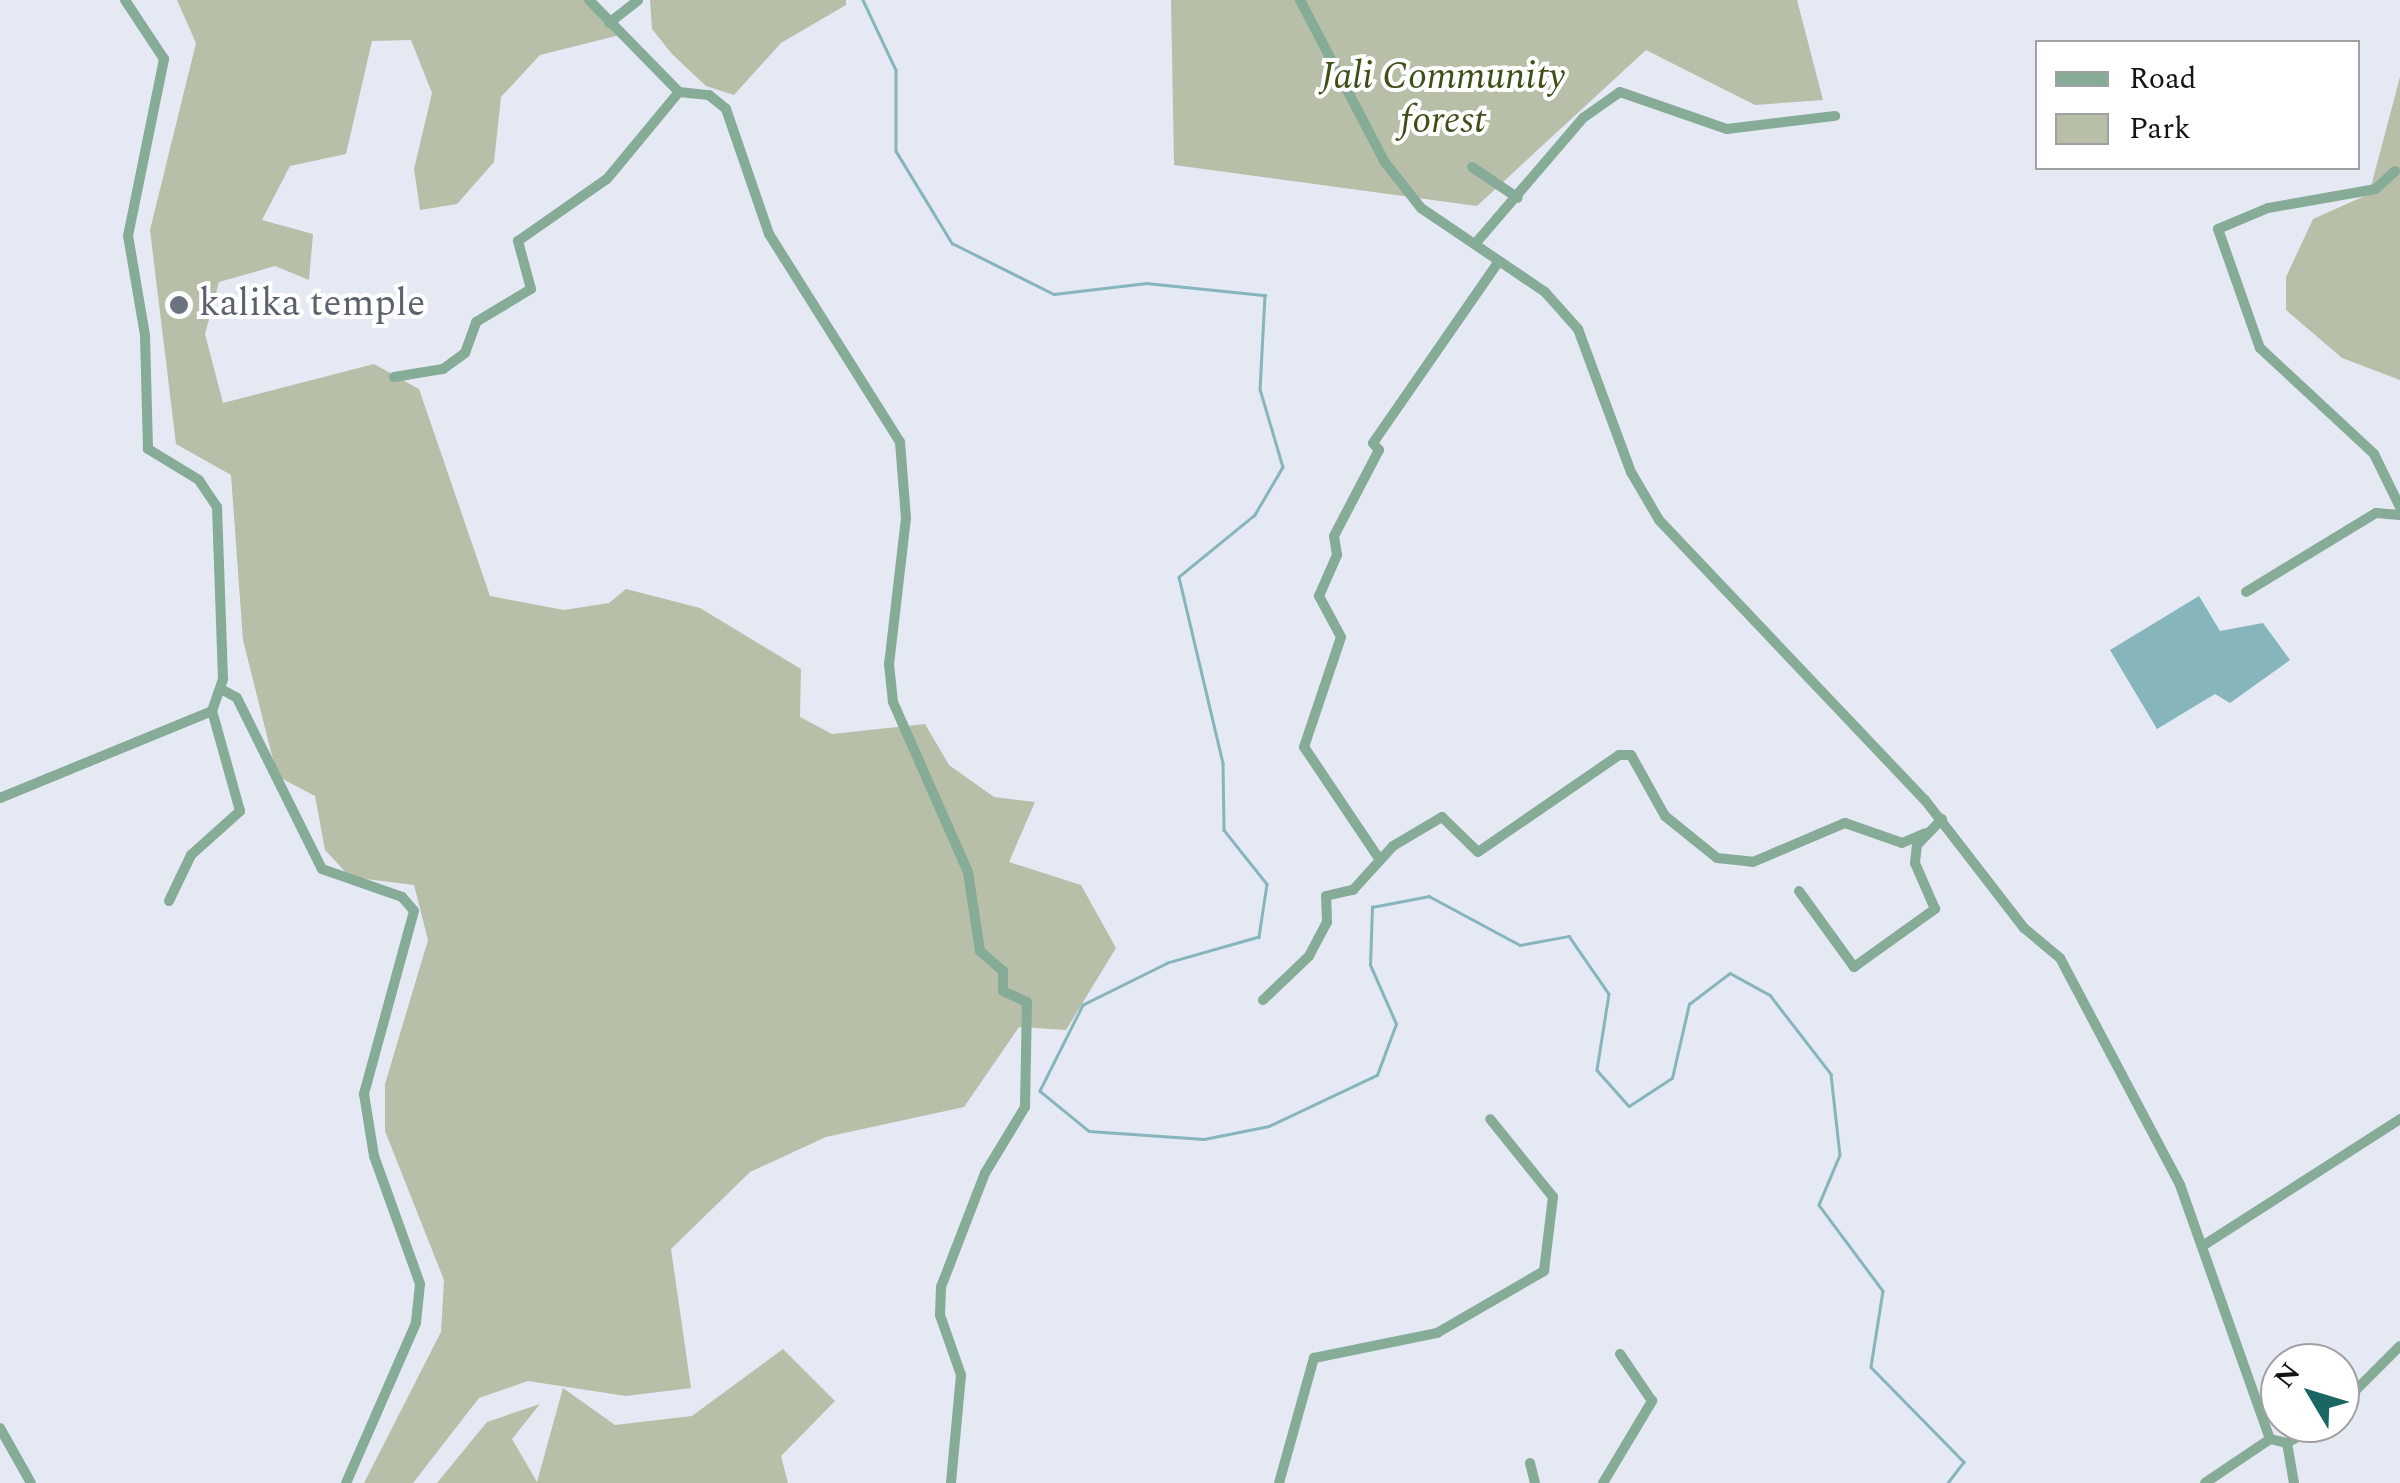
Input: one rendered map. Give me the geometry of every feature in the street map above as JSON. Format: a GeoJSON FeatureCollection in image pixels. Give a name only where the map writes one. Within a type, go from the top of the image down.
{"type":"FeatureCollection","features":[{"type":"Feature","properties":{"kind":"street"},"geometry":{"type":"LineString","coordinates":[[125,0],[164,59],[128,236],[145,334],[148,449],[210,490],[217,506],[221,689],[212,710],[240,811],[191,856],[169,901]]}},
{"type":"Feature","properties":{"kind":"street"},"geometry":{"type":"LineString","coordinates":[[590,0],[679,92],[708,94],[726,109],[769,234],[900,442],[906,518],[888,664],[893,702],[968,872],[980,951],[1002,972],[1003,991],[1027,1002],[1025,1107],[985,1173],[942,1287],[940,1315],[961,1375],[951,1483]]}},
{"type":"Feature","properties":{"kind":"street"},"geometry":{"type":"LineString","coordinates":[[609,23],[638,0]]}},
{"type":"Feature","properties":{"kind":"street"},"geometry":{"type":"LineString","coordinates":[[1300,0],[1384,160],[1421,208],[1499,261],[1578,329],[1631,472],[1660,520],[1942,820],[2084,995],[2204,1245],[2260,1410]]}},
{"type":"Feature","properties":{"kind":"street"},"geometry":{"type":"LineString","coordinates":[[394,377],[443,369],[466,353],[476,322],[531,289],[518,251],[523,234],[607,179],[679,92]]}},
{"type":"Feature","properties":{"kind":"street"},"geometry":{"type":"LineString","coordinates":[[1475,244],[1583,118],[1620,92],[1728,130],[1834,116]]}},
{"type":"Feature","properties":{"kind":"street"},"geometry":{"type":"LineString","coordinates":[[1472,168],[1518,198]]}},
{"type":"Feature","properties":{"kind":"street"},"geometry":{"type":"LineString","coordinates":[[2246,592],[2376,513],[2400,511],[2374,454],[2260,348],[2218,230],[2268,208],[2376,190],[2395,172]]}},
{"type":"Feature","properties":{"kind":"street"},"geometry":{"type":"LineString","coordinates":[[1380,860],[1304,747],[1341,637],[1319,596],[1337,555],[1334,536],[1379,450],[1373,443],[1499,261]]}},
{"type":"Feature","properties":{"kind":"street"},"geometry":{"type":"LineString","coordinates":[[221,689],[237,698],[322,869],[402,897],[414,911],[364,1094],[374,1156],[420,1284],[416,1323],[346,1483]]}},
{"type":"Feature","properties":{"kind":"street"},"geometry":{"type":"LineString","coordinates":[[0,798],[212,710]]}},
{"type":"Feature","properties":{"kind":"street"},"geometry":{"type":"LineString","coordinates":[[1263,1000],[1309,956],[1328,922],[1326,896],[1353,890],[1380,860],[1442,817],[1478,852],[1619,755],[1631,755],[1665,816],[1717,858],[1753,862],[1846,823],[1902,843],[1925,834],[1942,820]]}},
{"type":"Feature","properties":{"kind":"street"},"geometry":{"type":"LineString","coordinates":[[1799,891],[1854,967],[1934,909],[1915,862],[1925,834]]}},
{"type":"Feature","properties":{"kind":"street"},"geometry":{"type":"LineString","coordinates":[[1278,1483],[1314,1358],[1424,1338],[1544,1270],[1552,1197],[1490,1119]]}},
{"type":"Feature","properties":{"kind":"street"},"geometry":{"type":"LineString","coordinates":[[2204,1245],[2400,1119]]}},
{"type":"Feature","properties":{"kind":"street"},"geometry":{"type":"LineString","coordinates":[[2360,1386],[2400,1346]]}},
{"type":"Feature","properties":{"kind":"street"},"geometry":{"type":"LineString","coordinates":[[1604,1483],[1652,1401],[1620,1354]]}},
{"type":"Feature","properties":{"kind":"street"},"geometry":{"type":"LineString","coordinates":[[0,1428],[31,1483]]}},
{"type":"Feature","properties":{"kind":"street"},"geometry":{"type":"LineString","coordinates":[[2205,1483],[2265,1443]]}},
{"type":"Feature","properties":{"kind":"street"},"geometry":{"type":"LineString","coordinates":[[2287,1443],[2294,1483]]}},
{"type":"Feature","properties":{"kind":"street"},"geometry":{"type":"LineString","coordinates":[[1530,1463],[1535,1483]]}},
{"type":"Feature","properties":{"kind":"green space"},"geometry":{"type":"Polygon","coordinates":[[[177,0],[588,0],[624,34],[540,55],[501,97],[494,162],[457,204],[420,210],[414,169],[432,93],[411,40],[372,41],[346,154],[290,166],[262,220],[313,234],[309,280],[275,266],[219,282],[205,334],[223,403],[374,364],[419,389],[490,596],[564,610],[609,603],[626,589],[700,608],[801,669],[800,717],[832,734],[925,724],[949,765],[994,797],[1035,802],[1009,862],[1081,885],[1116,948],[1066,1030],[1019,1027],[964,1107],[826,1137],[750,1172],[671,1249],[691,1388],[626,1396],[528,1381],[479,1398],[413,1483],[364,1483],[441,1332],[444,1280],[385,1131],[385,1084],[428,940],[414,885],[350,877],[325,850],[315,796],[277,776],[243,640],[231,475],[176,444],[150,230],[196,43],[177,0]]]}},
{"type":"Feature","properties":{"kind":"green space"},"geometry":{"type":"Polygon","coordinates":[[[650,0],[846,0],[846,5],[781,43],[734,95],[706,86],[672,54],[652,29],[650,0]]]}},
{"type":"Feature","properties":{"kind":"green space","name":"Jali Community forest"},"geometry":{"type":"Polygon","coordinates":[[[1171,0],[1797,0],[1823,100],[1755,105],[1646,50],[1477,206],[1174,165],[1171,0]]]}},
{"type":"Feature","properties":{"kind":"green space"},"geometry":{"type":"Polygon","coordinates":[[[2400,77],[2400,380],[2342,358],[2286,310],[2286,277],[2313,219],[2369,194],[2400,77]]]}},
{"type":"Feature","properties":{"kind":"green space"},"geometry":{"type":"Polygon","coordinates":[[[783,1349],[835,1401],[781,1456],[788,1483],[437,1483],[487,1422],[540,1404],[512,1439],[537,1482],[563,1388],[615,1425],[692,1416],[783,1349]]]}},
{"type":"Feature","properties":{"kind":"water"},"geometry":{"type":"Polygon","coordinates":[[[2199,596],[2220,631],[2263,623],[2290,660],[2230,703],[2215,694],[2157,729],[2110,650],[2199,596]]]}},
{"type":"Feature","properties":{"kind":"waterway"},"geometry":{"type":"LineString","coordinates":[[863,0],[896,70],[896,151],[952,243],[1054,294],[1146,283],[1265,295],[1260,389],[1283,467],[1255,515],[1179,577],[1223,763],[1224,830],[1267,884],[1259,937],[1168,963],[1083,1005],[1040,1091],[1089,1131],[1204,1139],[1269,1126],[1377,1075],[1396,1024],[1370,965],[1372,907],[1429,896],[1520,945],[1569,936],[1609,994],[1597,1070],[1629,1106],[1672,1078],[1689,1004],[1730,973],[1770,995],[1831,1074],[1840,1155],[1819,1205],[1883,1291],[1871,1367],[1964,1462],[1948,1483]]}},
{"type":"Feature","properties":{"kind":"place","name":"kalika temple"},"geometry":{"type":"Point","coordinates":[179,305]}}]}
